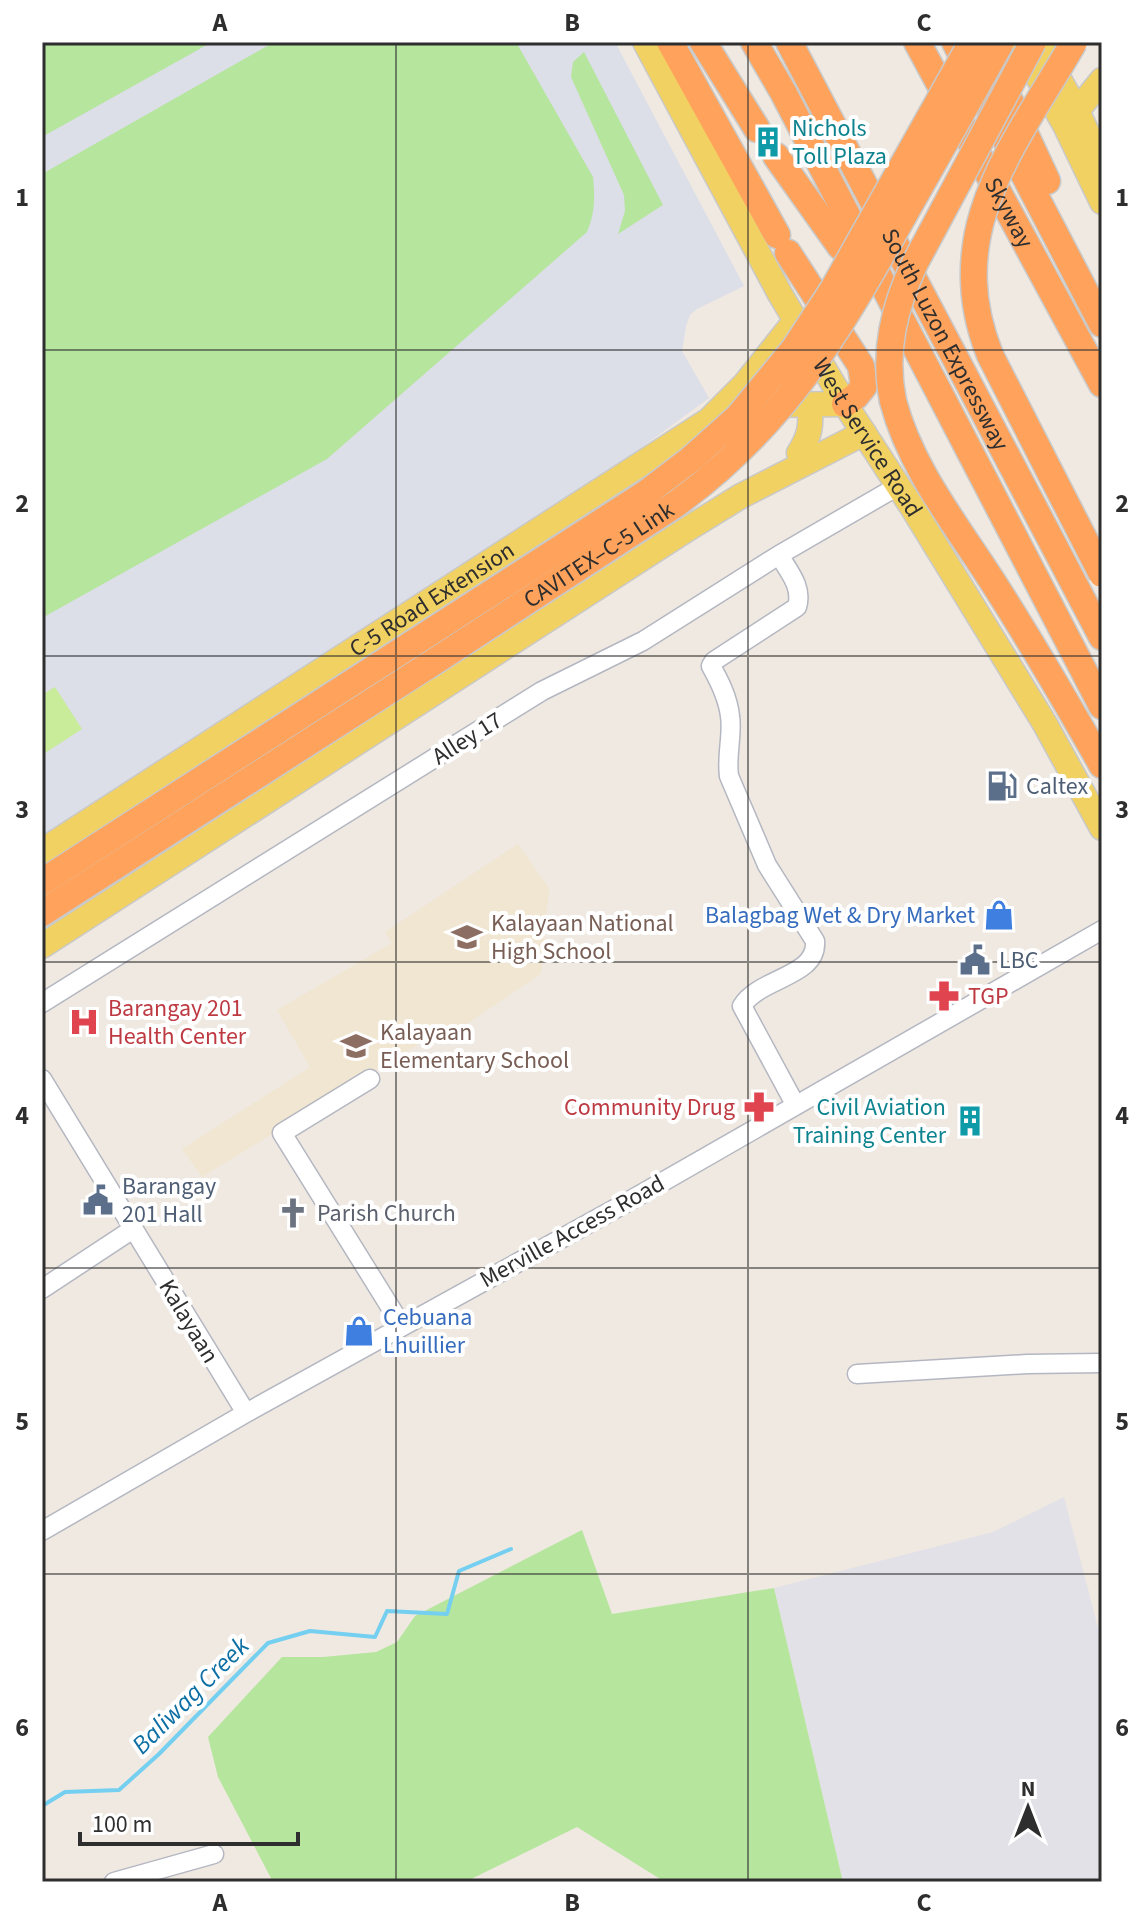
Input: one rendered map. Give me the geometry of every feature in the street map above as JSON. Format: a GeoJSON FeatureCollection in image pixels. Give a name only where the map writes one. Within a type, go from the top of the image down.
{"type":"FeatureCollection","features":[{"type":"Feature","properties":{"kind":"highway"},"geometry":{"type":"LineString","coordinates":[[670,42],[782,244],[861,366],[864,386],[856,396],[854,418]]}},
{"type":"Feature","properties":{"kind":"highway"},"geometry":{"type":"LineString","coordinates":[[703,42],[757,129]]}},
{"type":"Feature","properties":{"kind":"highway","name":"South Luzon Expressway"},"geometry":{"type":"LineString","coordinates":[[754,42],[783,92],[1102,706]]}},
{"type":"Feature","properties":{"kind":"highway","name":"South Luzon Expressway"},"geometry":{"type":"LineString","coordinates":[[789,42],[1102,637]]}},
{"type":"Feature","properties":{"kind":"highway","name":"Skyway"},"geometry":{"type":"LineString","coordinates":[[917,42],[1102,384]]}},
{"type":"Feature","properties":{"kind":"highway","name":"Skyway"},"geometry":{"type":"LineString","coordinates":[[955,42],[1098,316]]}},
{"type":"Feature","properties":{"kind":"highway","name":"CAVITEX–C-5 Link"},"geometry":{"type":"LineString","coordinates":[[42,882],[645,494],[738,417],[794,349],[832,291],[972,42]]}},
{"type":"Feature","properties":{"kind":"highway","name":"Skyway"},"geometry":{"type":"LineString","coordinates":[[983,42],[1082,257],[1098,316]]}},
{"type":"Feature","properties":{"kind":"highway","name":"CAVITEX–C-5 Link"},"geometry":{"type":"LineString","coordinates":[[42,913],[676,504],[715,474],[755,437],[797,389],[834,335],[1001,42]]}},
{"type":"Feature","properties":{"kind":"highway"},"geometry":{"type":"LineString","coordinates":[[1035,42],[908,278],[897,307],[890,345],[891,389],[905,437],[934,492],[996,587],[1102,765]]}},
{"type":"Feature","properties":{"kind":"highway"},"geometry":{"type":"LineString","coordinates":[[1074,42],[991,187],[974,246],[973,284],[979,323],[990,355],[1102,574]]}},
{"type":"Feature","properties":{"kind":"highway","name":"South Luzon Expressway"},"geometry":{"type":"LineString","coordinates":[[776,156],[840,246],[883,288]]}},
{"type":"Feature","properties":{"kind":"main road","name":"West Service Road"},"geometry":{"type":"LineString","coordinates":[[645,42],[796,320],[1045,724],[1102,828]]}},
{"type":"Feature","properties":{"kind":"main road"},"geometry":{"type":"LineString","coordinates":[[1018,42],[1102,164]]}},
{"type":"Feature","properties":{"kind":"main road"},"geometry":{"type":"LineString","coordinates":[[1035,42],[1071,118],[1102,202]]}},
{"type":"Feature","properties":{"kind":"main road"},"geometry":{"type":"LineString","coordinates":[[1071,118],[1102,80]]}},
{"type":"Feature","properties":{"kind":"main road","name":"C-5 Road Extension"},"geometry":{"type":"LineString","coordinates":[[42,851],[709,420],[745,384],[796,320]]}},
{"type":"Feature","properties":{"kind":"main road"},"geometry":{"type":"LineString","coordinates":[[709,420],[745,408],[777,404],[809,405],[854,418]]}},
{"type":"Feature","properties":{"kind":"main road"},"geometry":{"type":"LineString","coordinates":[[799,453],[811,429],[809,405]]}},
{"type":"Feature","properties":{"kind":"main road"},"geometry":{"type":"LineString","coordinates":[[741,496],[799,453],[854,418]]}},
{"type":"Feature","properties":{"kind":"main road"},"geometry":{"type":"LineString","coordinates":[[42,946],[741,496],[854,418]]}},
{"type":"Feature","properties":{"kind":"street","name":"Alley 17"},"geometry":{"type":"LineString","coordinates":[[42,1003],[542,691],[643,641],[779,555],[898,486]]}},
{"type":"Feature","properties":{"kind":"street"},"geometry":{"type":"LineString","coordinates":[[779,555],[796,583],[800,596],[797,607],[714,661],[711,666],[721,685],[731,718],[727,762],[729,776],[767,865],[815,941],[816,952],[811,963],[767,985],[744,1001],[742,1006],[795,1104]]}},
{"type":"Feature","properties":{"kind":"street","name":"Merville Access Road"},"geometry":{"type":"LineString","coordinates":[[42,1531],[246,1413],[631,1200],[1102,930]]}},
{"type":"Feature","properties":{"kind":"street","name":"Kalayaan"},"geometry":{"type":"LineString","coordinates":[[42,1079],[246,1413]]}},
{"type":"Feature","properties":{"kind":"street"},"geometry":{"type":"LineString","coordinates":[[370,1079],[282,1132],[402,1326]]}},
{"type":"Feature","properties":{"kind":"street"},"geometry":{"type":"LineString","coordinates":[[42,1289],[133,1229]]}},
{"type":"Feature","properties":{"kind":"street"},"geometry":{"type":"LineString","coordinates":[[857,1374],[1102,1363]]}},
{"type":"Feature","properties":{"kind":"street"},"geometry":{"type":"LineString","coordinates":[[114,1882],[214,1854]]}},
{"type":"Feature","properties":{"kind":"shaded area"},"geometry":{"type":"Polygon","coordinates":[[[42,42],[615,42],[744,286],[697,309],[690,315],[686,326],[682,351],[709,398],[596,481],[42,845],[42,42]]]}},
{"type":"Feature","properties":{"kind":"shaded area"},"geometry":{"type":"Polygon","coordinates":[[[518,844],[549,888],[541,974],[452,1034],[447,1027],[202,1177],[182,1149],[310,1067],[277,1010],[392,943],[385,932],[518,844]]]}},
{"type":"Feature","properties":{"kind":"shaded area"},"geometry":{"type":"Polygon","coordinates":[[[1064,1497],[1102,1643],[1102,1882],[843,1882],[774,1588],[993,1532],[1064,1497]]]}},
{"type":"Feature","properties":{"kind":"green space"},"geometry":{"type":"Polygon","coordinates":[[[42,42],[212,42],[42,137],[42,42]]]}},
{"type":"Feature","properties":{"kind":"green space"},"geometry":{"type":"Polygon","coordinates":[[[274,42],[516,42],[593,177],[594,205],[587,232],[327,459],[42,618],[42,174],[274,42]]]}},
{"type":"Feature","properties":{"kind":"green space"},"geometry":{"type":"Polygon","coordinates":[[[584,52],[663,205],[618,234],[625,211],[624,195],[571,77],[573,62],[584,52]]]}},
{"type":"Feature","properties":{"kind":"green space"},"geometry":{"type":"Polygon","coordinates":[[[55,687],[82,729],[42,755],[42,695],[55,687]]]}},
{"type":"Feature","properties":{"kind":"green space"},"geometry":{"type":"Polygon","coordinates":[[[582,1530],[612,1614],[774,1588],[843,1882],[665,1882],[577,1827],[465,1882],[273,1882],[218,1777],[208,1737],[282,1657],[376,1652],[397,1642],[415,1616],[582,1530]]]}},
{"type":"Feature","properties":{"kind":"waterway","name":"Baliwag Creek"},"geometry":{"type":"LineString","coordinates":[[42,1806],[65,1792],[119,1790],[159,1754],[268,1643],[310,1631],[375,1637],[387,1611],[447,1614],[459,1571],[511,1549]]}},
{"type":"Feature","properties":{"kind":"place","name":"Nichols Toll Plaza"},"geometry":{"type":"Point","coordinates":[768,142]}},
{"type":"Feature","properties":{"kind":"place","name":"Caltex"},"geometry":{"type":"Point","coordinates":[1002,786]}},
{"type":"Feature","properties":{"kind":"place","name":"Balagbag Wet & Dry Market"},"geometry":{"type":"Point","coordinates":[999,915]}},
{"type":"Feature","properties":{"kind":"place","name":"Kalayaan National High School"},"geometry":{"type":"Point","coordinates":[467,937]}},
{"type":"Feature","properties":{"kind":"place","name":"LBC"},"geometry":{"type":"Point","coordinates":[975,960]}},
{"type":"Feature","properties":{"kind":"place","name":"TGP"},"geometry":{"type":"Point","coordinates":[944,996]}},
{"type":"Feature","properties":{"kind":"place","name":"Barangay 201 Health Center"},"geometry":{"type":"Point","coordinates":[84,1022]}},
{"type":"Feature","properties":{"kind":"place","name":"Kalayaan Elementary School"},"geometry":{"type":"Point","coordinates":[356,1046]}},
{"type":"Feature","properties":{"kind":"place","name":"Community Drug"},"geometry":{"type":"Point","coordinates":[759,1107]}},
{"type":"Feature","properties":{"kind":"place","name":"Civil Aviation Training Center"},"geometry":{"type":"Point","coordinates":[970,1121]}},
{"type":"Feature","properties":{"kind":"place","name":"Barangay 201 Hall"},"geometry":{"type":"Point","coordinates":[98,1200]}},
{"type":"Feature","properties":{"kind":"place","name":"Parish Church"},"geometry":{"type":"Point","coordinates":[293,1213]}},
{"type":"Feature","properties":{"kind":"place","name":"Cebuana Lhuillier"},"geometry":{"type":"Point","coordinates":[359,1331]}}]}
